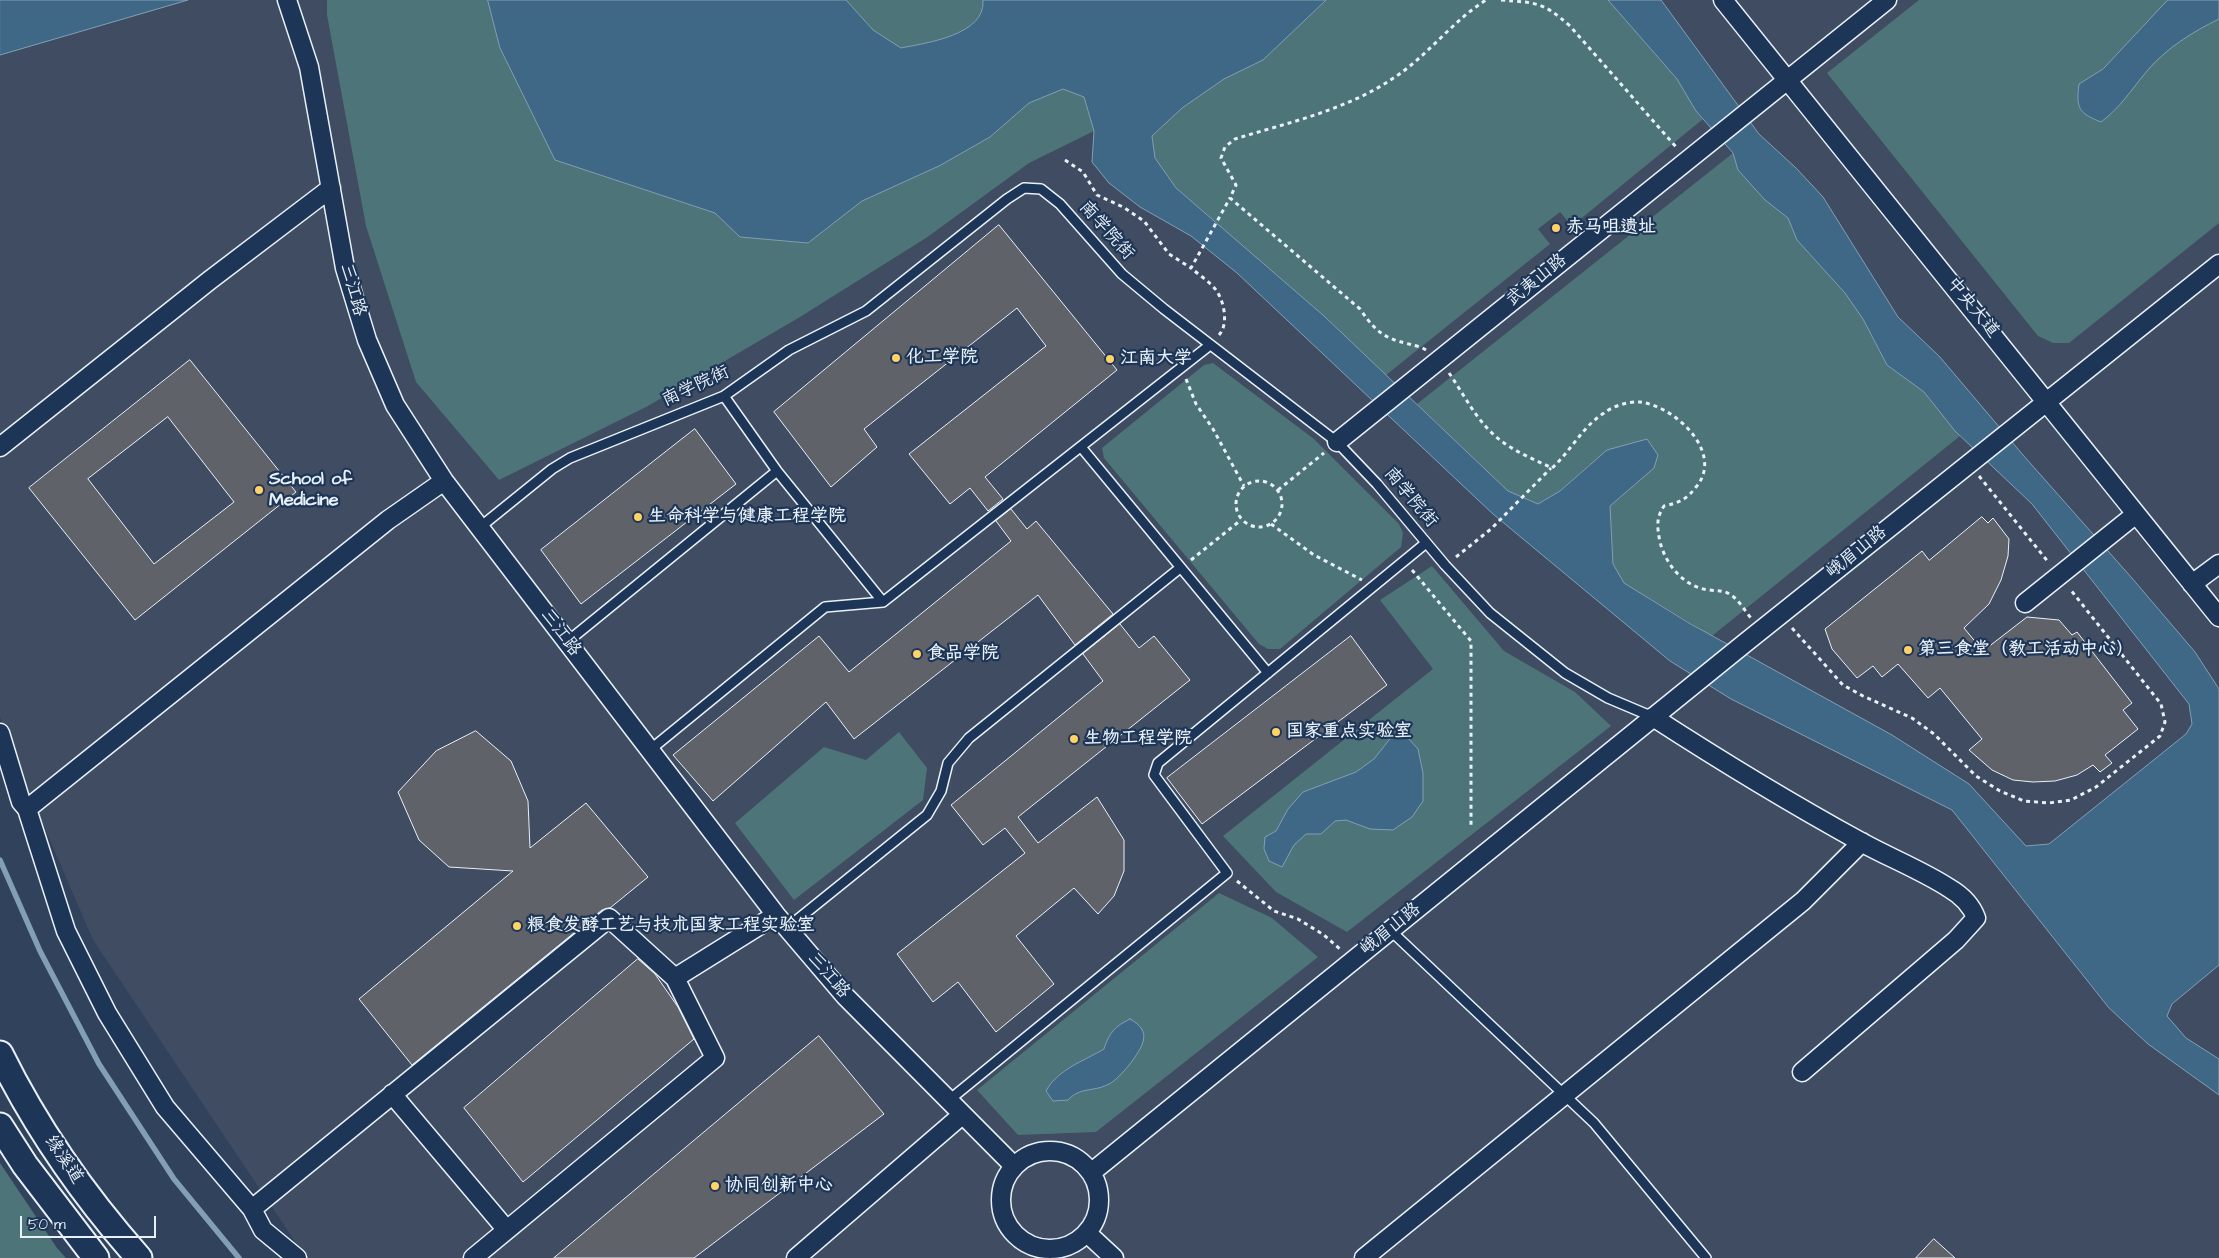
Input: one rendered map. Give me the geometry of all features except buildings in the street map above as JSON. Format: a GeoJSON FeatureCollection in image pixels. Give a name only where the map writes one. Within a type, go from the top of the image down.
{"type":"FeatureCollection","features":[{"type":"Feature","properties":{"kind":"main road","name":"缘溪道"},"geometry":{"type":"LineString","coordinates":[[0,1054],[50,1145],[102,1216],[139,1258]]}},
{"type":"Feature","properties":{"kind":"main road","name":"缘溪道"},"geometry":{"type":"LineString","coordinates":[[0,1126],[25,1165],[96,1258]]}},
{"type":"Feature","properties":{"kind":"street","name":"中央大道"},"geometry":{"type":"LineString","coordinates":[[1723,0],[2219,617]]}},
{"type":"Feature","properties":{"kind":"street"},"geometry":{"type":"LineString","coordinates":[[1789,80],[1887,0]]}},
{"type":"Feature","properties":{"kind":"street","name":"三江路"},"geometry":{"type":"LineString","coordinates":[[287,1],[309,67],[345,268],[367,340],[395,405],[444,480],[781,922],[845,996],[1014,1166]]}},
{"type":"Feature","properties":{"kind":"street","name":"武夷山路"},"geometry":{"type":"LineString","coordinates":[[1336,442],[1789,80]]}},
{"type":"Feature","properties":{"kind":"street"},"geometry":{"type":"LineString","coordinates":[[0,447],[210,280],[330,188]]}},
{"type":"Feature","properties":{"kind":"street"},"geometry":{"type":"LineString","coordinates":[[2048,402],[2219,264]]}},
{"type":"Feature","properties":{"kind":"street","name":"峨眉山路"},"geometry":{"type":"LineString","coordinates":[[1092,1172],[1781,614],[2048,402]]}},
{"type":"Feature","properties":{"kind":"street"},"geometry":{"type":"LineString","coordinates":[[27,809],[388,520],[444,480]]}},
{"type":"Feature","properties":{"kind":"street"},"geometry":{"type":"LineString","coordinates":[[2025,603],[2136,514]]}},
{"type":"Feature","properties":{"kind":"street"},"geometry":{"type":"LineString","coordinates":[[2192,584],[2219,564]]}},
{"type":"Feature","properties":{"kind":"street"},"geometry":{"type":"LineString","coordinates":[[1653,718],[1751,780],[1949,888],[1966,900],[1973,909],[1976,918],[1956,940],[1802,1072]]}},
{"type":"Feature","properties":{"kind":"street"},"geometry":{"type":"LineString","coordinates":[[0,733],[21,802],[27,809],[66,931],[107,1013],[165,1107],[252,1209],[263,1230],[297,1258]]}},
{"type":"Feature","properties":{"kind":"street"},"geometry":{"type":"LineString","coordinates":[[1364,1258],[1803,901],[1862,842]]}},
{"type":"Feature","properties":{"kind":"street"},"geometry":{"type":"LineString","coordinates":[[252,1209],[609,918],[675,978],[715,1058],[473,1258]]}},
{"type":"Feature","properties":{"kind":"street"},"geometry":{"type":"LineString","coordinates":[[675,978],[781,922]]}},
{"type":"Feature","properties":{"kind":"street"},"geometry":{"type":"LineString","coordinates":[[392,1094],[506,1229]]}},
{"type":"Feature","properties":{"kind":"street"},"geometry":{"type":"LineString","coordinates":[[796,1258],[962,1115]]}},
{"type":"Feature","properties":{"kind":"street"},"geometry":{"type":"LineString","coordinates":[[1054,1150],[1076,1157],[1092,1172],[1099,1192],[1098,1214],[1087,1233],[1075,1243],[1060,1248],[1044,1249],[1030,1245],[1016,1236],[1007,1224],[1001,1210],[1000,1194],[1005,1179],[1014,1166],[1032,1153],[1054,1150]]}},
{"type":"Feature","properties":{"kind":"street"},"geometry":{"type":"LineString","coordinates":[[1087,1233],[1114,1258]]}},
{"type":"Feature","properties":{"kind":"lane","name":"南学院街"},"geometry":{"type":"LineString","coordinates":[[480,528],[552,469],[570,458],[724,396],[789,350],[866,311],[1007,199],[1024,188],[1041,189],[1060,204],[1122,274],[1210,345],[1336,442],[1377,484],[1445,565],[1490,613],[1565,673],[1608,698],[1653,718]]}},
{"type":"Feature","properties":{"kind":"lane"},"geometry":{"type":"LineString","coordinates":[[650,750],[825,607],[882,602],[1210,345]]}},
{"type":"Feature","properties":{"kind":"lane"},"geometry":{"type":"LineString","coordinates":[[724,396],[777,471],[882,602]]}},
{"type":"Feature","properties":{"kind":"lane"},"geometry":{"type":"LineString","coordinates":[[1081,447],[1268,673]]}},
{"type":"Feature","properties":{"kind":"lane"},"geometry":{"type":"LineString","coordinates":[[567,642],[777,471]]}},
{"type":"Feature","properties":{"kind":"lane"},"geometry":{"type":"LineString","coordinates":[[948,1101],[1226,873],[1154,776],[1158,763],[1426,543]]}},
{"type":"Feature","properties":{"kind":"lane"},"geometry":{"type":"LineString","coordinates":[[781,922],[927,815],[941,790],[948,763],[969,738],[1180,568]]}},
{"type":"Feature","properties":{"kind":"lane"},"geometry":{"type":"LineString","coordinates":[[1390,930],[1594,1123],[1706,1258]]}},
{"type":"Feature","properties":{"kind":"path"},"geometry":{"type":"LineString","coordinates":[[1501,0],[1537,3],[1555,13],[1570,26],[1688,160]]}},
{"type":"Feature","properties":{"kind":"path"},"geometry":{"type":"LineString","coordinates":[[1065,160],[1083,172],[1097,195],[1122,207],[1144,221],[1169,254],[1191,268],[1216,290],[1226,317],[1223,330],[1210,345]]}},
{"type":"Feature","properties":{"kind":"path"},"geometry":{"type":"LineString","coordinates":[[1191,268],[1230,198]]}},
{"type":"Feature","properties":{"kind":"path"},"geometry":{"type":"LineString","coordinates":[[1181,367],[1196,404],[1213,429],[1244,486]]}},
{"type":"Feature","properties":{"kind":"path"},"geometry":{"type":"LineString","coordinates":[[1278,490],[1336,442]]}},
{"type":"Feature","properties":{"kind":"path"},"geometry":{"type":"LineString","coordinates":[[1781,614],[1843,685],[1912,718],[1934,734],[1976,776],[2000,791],[2024,801],[2049,803],[2071,800],[2096,787],[2160,736],[2165,722],[2161,704],[1970,464]]}},
{"type":"Feature","properties":{"kind":"path"},"geometry":{"type":"LineString","coordinates":[[1445,565],[1491,529],[1552,468]]}},
{"type":"Feature","properties":{"kind":"path"},"geometry":{"type":"LineString","coordinates":[[1258,481],[1272,484],[1278,490],[1282,502],[1279,517],[1271,524],[1255,528],[1241,520],[1235,506],[1236,498],[1244,486],[1258,481]]}},
{"type":"Feature","properties":{"kind":"path"},"geometry":{"type":"LineString","coordinates":[[1180,568],[1241,520]]}},
{"type":"Feature","properties":{"kind":"path"},"geometry":{"type":"LineString","coordinates":[[1271,524],[1314,555],[1374,586]]}},
{"type":"Feature","properties":{"kind":"path"},"geometry":{"type":"LineString","coordinates":[[1405,561],[1471,641],[1471,825]]}},
{"type":"Feature","properties":{"kind":"path"},"geometry":{"type":"LineString","coordinates":[[1226,873],[1274,911],[1298,919],[1324,935],[1353,961]]}},
{"type":"Feature","properties":{"kind":"shaded area","name":"江南大学"},"geometry":{"type":"Polygon","coordinates":[[[0,0],[2219,0],[2219,1258],[306,1258],[93,940],[16,762],[0,717],[0,0]]]}},
{"type":"Feature","properties":{"kind":"shaded area"},"geometry":{"type":"Polygon","coordinates":[[[0,0],[188,0],[0,55],[0,0]]]}},
{"type":"Feature","properties":{"kind":"shaded area"},"geometry":{"type":"Polygon","coordinates":[[[488,0],[846,0],[873,30],[901,48],[939,40],[965,29],[975,22],[981,12],[983,0],[1326,0],[1263,60],[1224,79],[1182,108],[1152,136],[1155,158],[1176,188],[1324,316],[1508,491],[1538,504],[1560,491],[1607,450],[1647,439],[1658,455],[1654,468],[1610,506],[1613,564],[1624,583],[1689,623],[1892,735],[1969,784],[2026,846],[2049,844],[2186,734],[2192,724],[2189,704],[2032,504],[1955,431],[1924,392],[1887,365],[1863,319],[1845,293],[1797,240],[1788,218],[1765,200],[1738,170],[1733,153],[1696,111],[1677,79],[1608,0],[1661,0],[1759,134],[1796,168],[1823,197],[1898,317],[1939,356],[2023,455],[2131,577],[2195,652],[2219,689],[2219,965],[2172,1004],[2167,1016],[2186,1038],[2219,1059],[2219,1095],[2148,1044],[2109,1008],[1952,810],[1731,699],[1670,661],[1493,514],[1237,273],[1191,236],[1140,207],[1109,183],[1092,162],[1094,131],[1084,97],[1063,89],[1029,103],[990,137],[939,166],[862,201],[808,243],[740,237],[715,213],[555,160],[500,48],[488,0]]]}},
{"type":"Feature","properties":{"kind":"shaded area"},"geometry":{"type":"Polygon","coordinates":[[[2168,0],[2219,0],[2219,19],[2190,35],[2162,55],[2120,104],[2101,122],[2087,116],[2080,109],[2078,99],[2079,84],[2103,69],[2168,0]]]}},
{"type":"Feature","properties":{"kind":"shaded area"},"geometry":{"type":"Polygon","coordinates":[[[1404,734],[1418,749],[1423,773],[1423,801],[1412,817],[1393,830],[1370,829],[1346,820],[1335,821],[1321,834],[1306,834],[1294,845],[1282,867],[1269,861],[1264,849],[1265,837],[1276,831],[1288,809],[1303,792],[1356,772],[1374,759],[1393,735],[1404,734]]]}},
{"type":"Feature","properties":{"kind":"shaded area"},"geometry":{"type":"Polygon","coordinates":[[[1130,1019],[1142,1029],[1144,1040],[1130,1064],[1122,1073],[1107,1085],[1082,1091],[1068,1100],[1053,1101],[1046,1091],[1051,1083],[1064,1071],[1104,1049],[1113,1031],[1120,1024],[1130,1019]]]}},
{"type":"Feature","properties":{"kind":"green space"},"geometry":{"type":"Polygon","coordinates":[[[327,0],[488,0],[500,48],[555,160],[715,213],[740,237],[808,243],[862,201],[939,166],[990,137],[1029,103],[1063,89],[1084,97],[1094,131],[1029,163],[926,238],[800,317],[648,406],[499,480],[416,382],[366,226],[327,15],[327,0]]]}},
{"type":"Feature","properties":{"kind":"green space"},"geometry":{"type":"Polygon","coordinates":[[[846,0],[983,0],[981,12],[975,22],[965,29],[939,40],[901,49],[873,30],[846,0]]]}},
{"type":"Feature","properties":{"kind":"green space"},"geometry":{"type":"Polygon","coordinates":[[[1326,0],[1608,0],[1677,79],[1696,111],[1703,119],[1572,226],[1560,212],[1538,229],[1550,244],[1386,375],[1324,316],[1176,188],[1155,158],[1152,136],[1182,108],[1224,79],[1263,60],[1326,0]]]}},
{"type":"Feature","properties":{"kind":"green space"},"geometry":{"type":"Polygon","coordinates":[[[1919,0],[2219,0],[2219,223],[2069,343],[2053,343],[2038,336],[1827,73],[1919,0]]]}},
{"type":"Feature","properties":{"kind":"green space"},"geometry":{"type":"Polygon","coordinates":[[[1733,153],[1738,170],[1765,200],[1788,218],[1797,240],[1845,293],[1863,319],[1887,365],[1924,392],[1960,436],[1712,636],[1624,583],[1613,564],[1610,506],[1654,468],[1590,464],[1560,491],[1538,504],[1508,491],[1417,404],[1733,153]]]}},
{"type":"Feature","properties":{"kind":"green space"},"geometry":{"type":"Polygon","coordinates":[[[1213,363],[1314,439],[1399,524],[1403,533],[1401,547],[1280,649],[1268,649],[1259,644],[1104,458],[1102,448],[1204,365],[1213,363]]]}},
{"type":"Feature","properties":{"kind":"green space"},"geometry":{"type":"Polygon","coordinates":[[[1432,566],[1504,651],[1575,692],[1611,726],[1347,932],[1276,892],[1223,836],[1433,669],[1380,600],[1432,566]]]}},
{"type":"Feature","properties":{"kind":"green space"},"geometry":{"type":"Polygon","coordinates":[[[899,732],[927,768],[923,800],[794,900],[735,823],[824,747],[866,760],[899,732]]]}},
{"type":"Feature","properties":{"kind":"green space"},"geometry":{"type":"Polygon","coordinates":[[[1219,893],[1272,918],[1318,957],[1096,1132],[1018,1135],[977,1090],[1219,893]]]}},
{"type":"Feature","properties":{"kind":"green space"},"geometry":{"type":"Polygon","coordinates":[[[0,1163],[57,1248],[66,1258],[0,1258],[0,1163]]]}},
{"type":"Feature","properties":{"kind":"waterway"},"geometry":{"type":"LineString","coordinates":[[0,860],[40,951],[99,1064],[174,1179],[239,1258]]}},
{"type":"Feature","properties":{"kind":"place","name":"赤马咀遗址"},"geometry":{"type":"Point","coordinates":[1556,228]}},
{"type":"Feature","properties":{"kind":"place","name":"化工学院"},"geometry":{"type":"Point","coordinates":[896,358]}},
{"type":"Feature","properties":{"kind":"place","name":"江南大学"},"geometry":{"type":"Point","coordinates":[1110,359]}},
{"type":"Feature","properties":{"kind":"place","name":"School of Medicine"},"geometry":{"type":"Point","coordinates":[259,490]}},
{"type":"Feature","properties":{"kind":"place","name":"生命科学与健康工程学院"},"geometry":{"type":"Point","coordinates":[638,517]}},
{"type":"Feature","properties":{"kind":"place","name":"第三食堂（教工活动中心）"},"geometry":{"type":"Point","coordinates":[1908,650]}},
{"type":"Feature","properties":{"kind":"place","name":"食品学院"},"geometry":{"type":"Point","coordinates":[917,654]}},
{"type":"Feature","properties":{"kind":"place","name":"国家重点实验室"},"geometry":{"type":"Point","coordinates":[1276,732]}},
{"type":"Feature","properties":{"kind":"place","name":"生物工程学院"},"geometry":{"type":"Point","coordinates":[1074,739]}},
{"type":"Feature","properties":{"kind":"place","name":"粮食发酵工艺与技术国家工程实验室"},"geometry":{"type":"Point","coordinates":[517,926]}},
{"type":"Feature","properties":{"kind":"place","name":"协同创新中心"},"geometry":{"type":"Point","coordinates":[715,1186]}}]}
